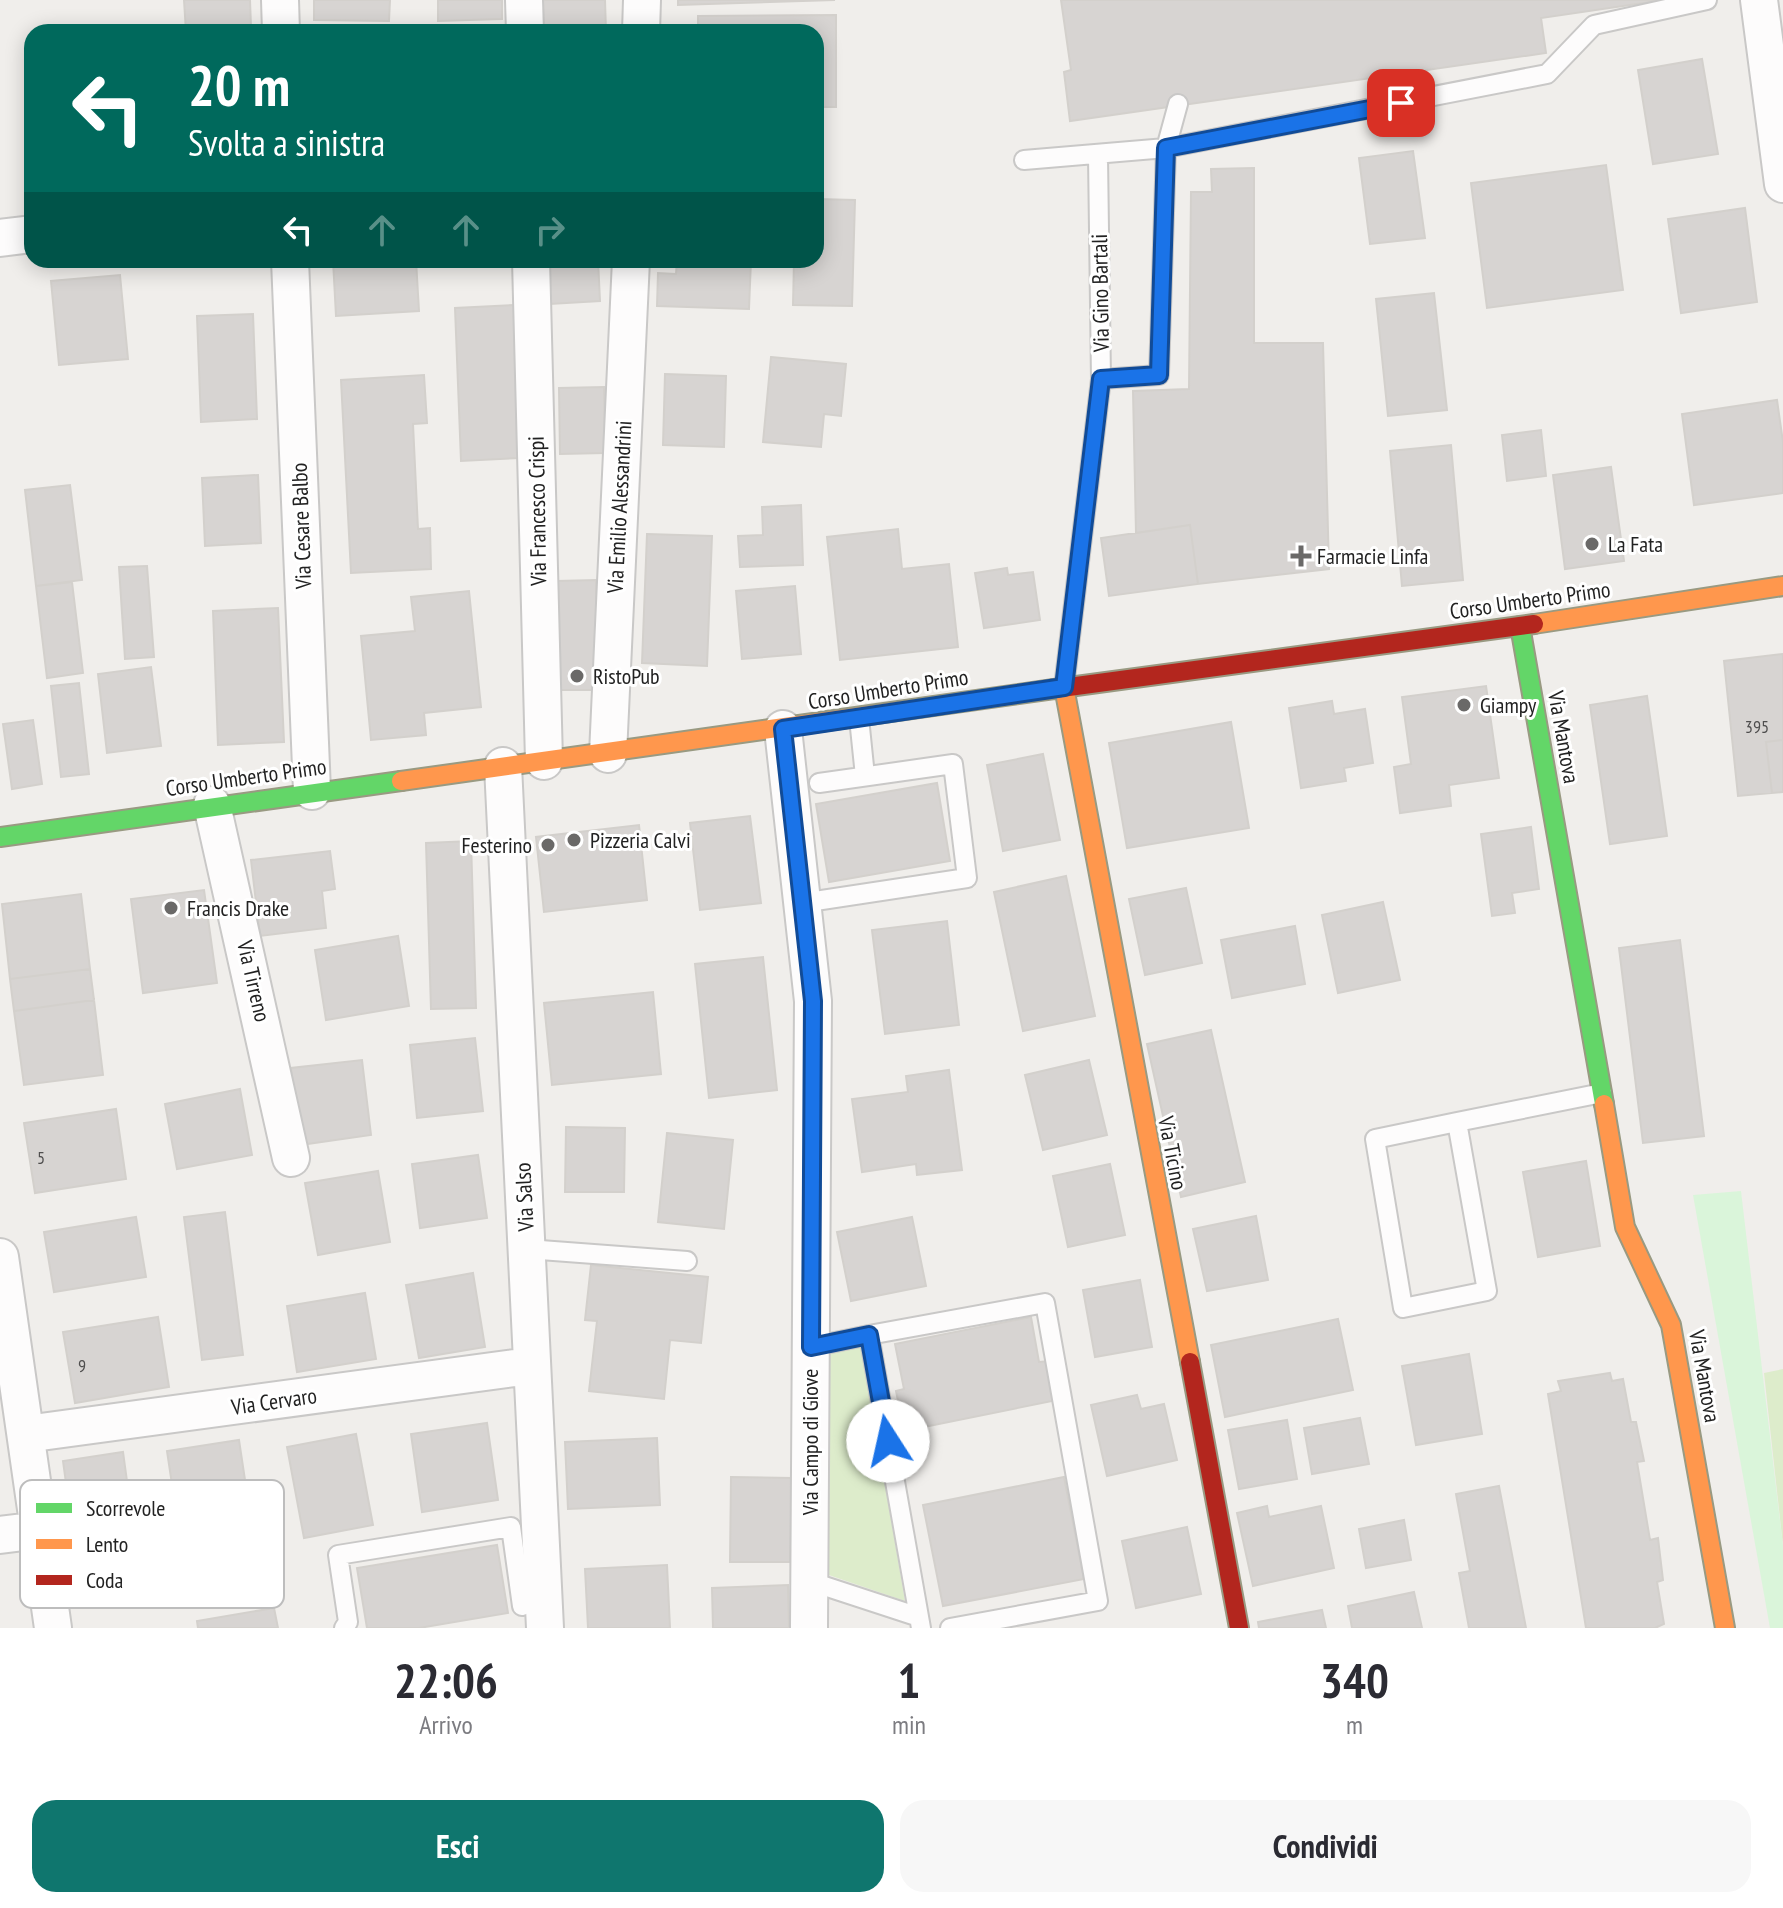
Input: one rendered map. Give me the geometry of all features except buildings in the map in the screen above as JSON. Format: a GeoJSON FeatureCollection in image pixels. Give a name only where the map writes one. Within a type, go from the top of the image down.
{"type":"FeatureCollection","features":[{"type":"Feature","properties":{"kind":"street"},"geometry":{"type":"LineString","coordinates":[[280,0],[281,24]]}},
{"type":"Feature","properties":{"kind":"street"},"geometry":{"type":"LineString","coordinates":[[524,0],[525,24]]}},
{"type":"Feature","properties":{"kind":"street"},"geometry":{"type":"LineString","coordinates":[[641,24],[642,0]]}},
{"type":"Feature","properties":{"kind":"street"},"geometry":{"type":"LineString","coordinates":[[1760,10],[1783,184]]}},
{"type":"Feature","properties":{"kind":"street"},"geometry":{"type":"LineString","coordinates":[[0,238],[24,235]]}},
{"type":"Feature","properties":{"kind":"street","name":"Via Cesare Balbo"},"geometry":{"type":"LineString","coordinates":[[290,268],[312,791]]}},
{"type":"Feature","properties":{"kind":"street","name":"Via Francesco Crispi"},"geometry":{"type":"LineString","coordinates":[[531,268],[544,761]]}},
{"type":"Feature","properties":{"kind":"street","name":"Via Emilio Alessandrini"},"geometry":{"type":"LineString","coordinates":[[608,754],[631,268]]}},
{"type":"Feature","properties":{"kind":"street","name":"Corso Umberto Primo"},"geometry":{"type":"LineString","coordinates":[[0,837],[312,791],[608,754],[1064,687],[1520,626],[1783,586]]}},
{"type":"Feature","properties":{"kind":"street","name":"Via Mantova"},"geometry":{"type":"LineString","coordinates":[[1520,626],[1625,1227],[1671,1325],[1725,1628]]}},
{"type":"Feature","properties":{"kind":"street","name":"Via Ticino"},"geometry":{"type":"LineString","coordinates":[[1064,687],[1239,1628]]}},
{"type":"Feature","properties":{"kind":"street","name":"Via Campo di Giove"},"geometry":{"type":"LineString","coordinates":[[783,729],[813,1001],[809,1628]]}},
{"type":"Feature","properties":{"kind":"street","name":"Via Salso"},"geometry":{"type":"LineString","coordinates":[[503,766],[527,1249],[534,1617]]}},
{"type":"Feature","properties":{"kind":"street","name":"Via Tirreno"},"geometry":{"type":"LineString","coordinates":[[212,805],[291,1158]]}},
{"type":"Feature","properties":{"kind":"street"},"geometry":{"type":"LineString","coordinates":[[0,1257],[33,1480]]}},
{"type":"Feature","properties":{"kind":"street","name":"Via Cervaro"},"geometry":{"type":"LineString","coordinates":[[26,1434],[522,1367]]}},
{"type":"Feature","properties":{"kind":"street"},"geometry":{"type":"LineString","coordinates":[[0,1535],[20,1532]]}},
{"type":"Feature","properties":{"kind":"street"},"geometry":{"type":"LineString","coordinates":[[50,1608],[53,1628]]}},
{"type":"Feature","properties":{"kind":"lane"},"geometry":{"type":"LineString","coordinates":[[1024,160],[1166,148],[1547,74],[1594,25],[1707,0]]}},
{"type":"Feature","properties":{"kind":"lane"},"geometry":{"type":"LineString","coordinates":[[1101,379],[1159,375],[1166,148],[1178,104]]}},
{"type":"Feature","properties":{"kind":"lane","name":"Via Gino Bartali"},"geometry":{"type":"LineString","coordinates":[[1064,687],[1101,379],[1098,156]]}},
{"type":"Feature","properties":{"kind":"lane"},"geometry":{"type":"LineString","coordinates":[[859,718],[865,776]]}},
{"type":"Feature","properties":{"kind":"lane"},"geometry":{"type":"LineString","coordinates":[[802,903],[967,878],[953,764],[819,783]]}},
{"type":"Feature","properties":{"kind":"lane"},"geometry":{"type":"LineString","coordinates":[[1457,1122],[1487,1291],[1403,1308],[1375,1139],[1457,1122],[1602,1093]]}},
{"type":"Feature","properties":{"kind":"lane"},"geometry":{"type":"LineString","coordinates":[[527,1249],[687,1261]]}},
{"type":"Feature","properties":{"kind":"lane"},"geometry":{"type":"LineString","coordinates":[[811,1347],[1045,1303],[1098,1601],[950,1628]]}},
{"type":"Feature","properties":{"kind":"lane"},"geometry":{"type":"LineString","coordinates":[[869,1335],[920,1622]]}},
{"type":"Feature","properties":{"kind":"lane"},"geometry":{"type":"LineString","coordinates":[[344,1628],[348,1622],[338,1555],[511,1527],[534,1617]]}},
{"type":"Feature","properties":{"kind":"lane"},"geometry":{"type":"LineString","coordinates":[[809,1581],[920,1622]]}},
{"type":"Feature","properties":{"kind":"green space"},"geometry":{"type":"Polygon","coordinates":[[[1741,1191],[1783,1546],[1783,1628],[1770,1628],[1693,1195],[1741,1191]]]}},
{"type":"Feature","properties":{"kind":"green space"},"geometry":{"type":"Polygon","coordinates":[[[861,1345],[905,1601],[820,1572],[825,1351],[861,1345]]]}},
{"type":"Feature","properties":{"kind":"green space"},"geometry":{"type":"Polygon","coordinates":[[[1783,1369],[1783,1546],[1764,1373],[1783,1369]]]}},
{"type":"Feature","properties":{"kind":"traffic: fast"},"geometry":{"type":"LineString","coordinates":[[1520,626],[1604,1104]]}},
{"type":"Feature","properties":{"kind":"traffic: fast"},"geometry":{"type":"LineString","coordinates":[[0,837],[401,781]]}},
{"type":"Feature","properties":{"kind":"traffic: slow"},"geometry":{"type":"LineString","coordinates":[[1534,624],[1783,586]]}},
{"type":"Feature","properties":{"kind":"traffic: slow"},"geometry":{"type":"LineString","coordinates":[[1064,687],[1190,1362]]}},
{"type":"Feature","properties":{"kind":"traffic: slow"},"geometry":{"type":"LineString","coordinates":[[401,781],[1054,689]]}},
{"type":"Feature","properties":{"kind":"traffic: slow"},"geometry":{"type":"LineString","coordinates":[[1604,1104],[1625,1227],[1671,1325],[1725,1628]]}},
{"type":"Feature","properties":{"kind":"traffic: jam"},"geometry":{"type":"LineString","coordinates":[[1054,689],[1534,624]]}},
{"type":"Feature","properties":{"kind":"traffic: jam"},"geometry":{"type":"LineString","coordinates":[[1190,1362],[1239,1628]]}},
{"type":"Feature","properties":{"kind":"place","name":"La Fata"},"geometry":{"type":"Point","coordinates":[1592,544]}},
{"type":"Feature","properties":{"kind":"place","name":"Farmacie Linfa"},"geometry":{"type":"Point","coordinates":[1301,556]}},
{"type":"Feature","properties":{"kind":"place","name":"RistoPub"},"geometry":{"type":"Point","coordinates":[577,676]}},
{"type":"Feature","properties":{"kind":"place","name":"Giampy"},"geometry":{"type":"Point","coordinates":[1464,705]}},
{"type":"Feature","properties":{"kind":"place","name":"Pizzeria Calvi"},"geometry":{"type":"Point","coordinates":[574,840]}},
{"type":"Feature","properties":{"kind":"place","name":"Festerino"},"geometry":{"type":"Point","coordinates":[548,845]}},
{"type":"Feature","properties":{"kind":"place","name":"Francis Drake"},"geometry":{"type":"Point","coordinates":[171,908]}},
{"type":"Feature","properties":{"kind":"route"},"geometry":{"type":"LineString","coordinates":[[888,1441],[869,1335],[811,1347],[813,1001],[783,729],[1064,687],[1101,379],[1159,375],[1166,148],[1401,103]]}}]}
